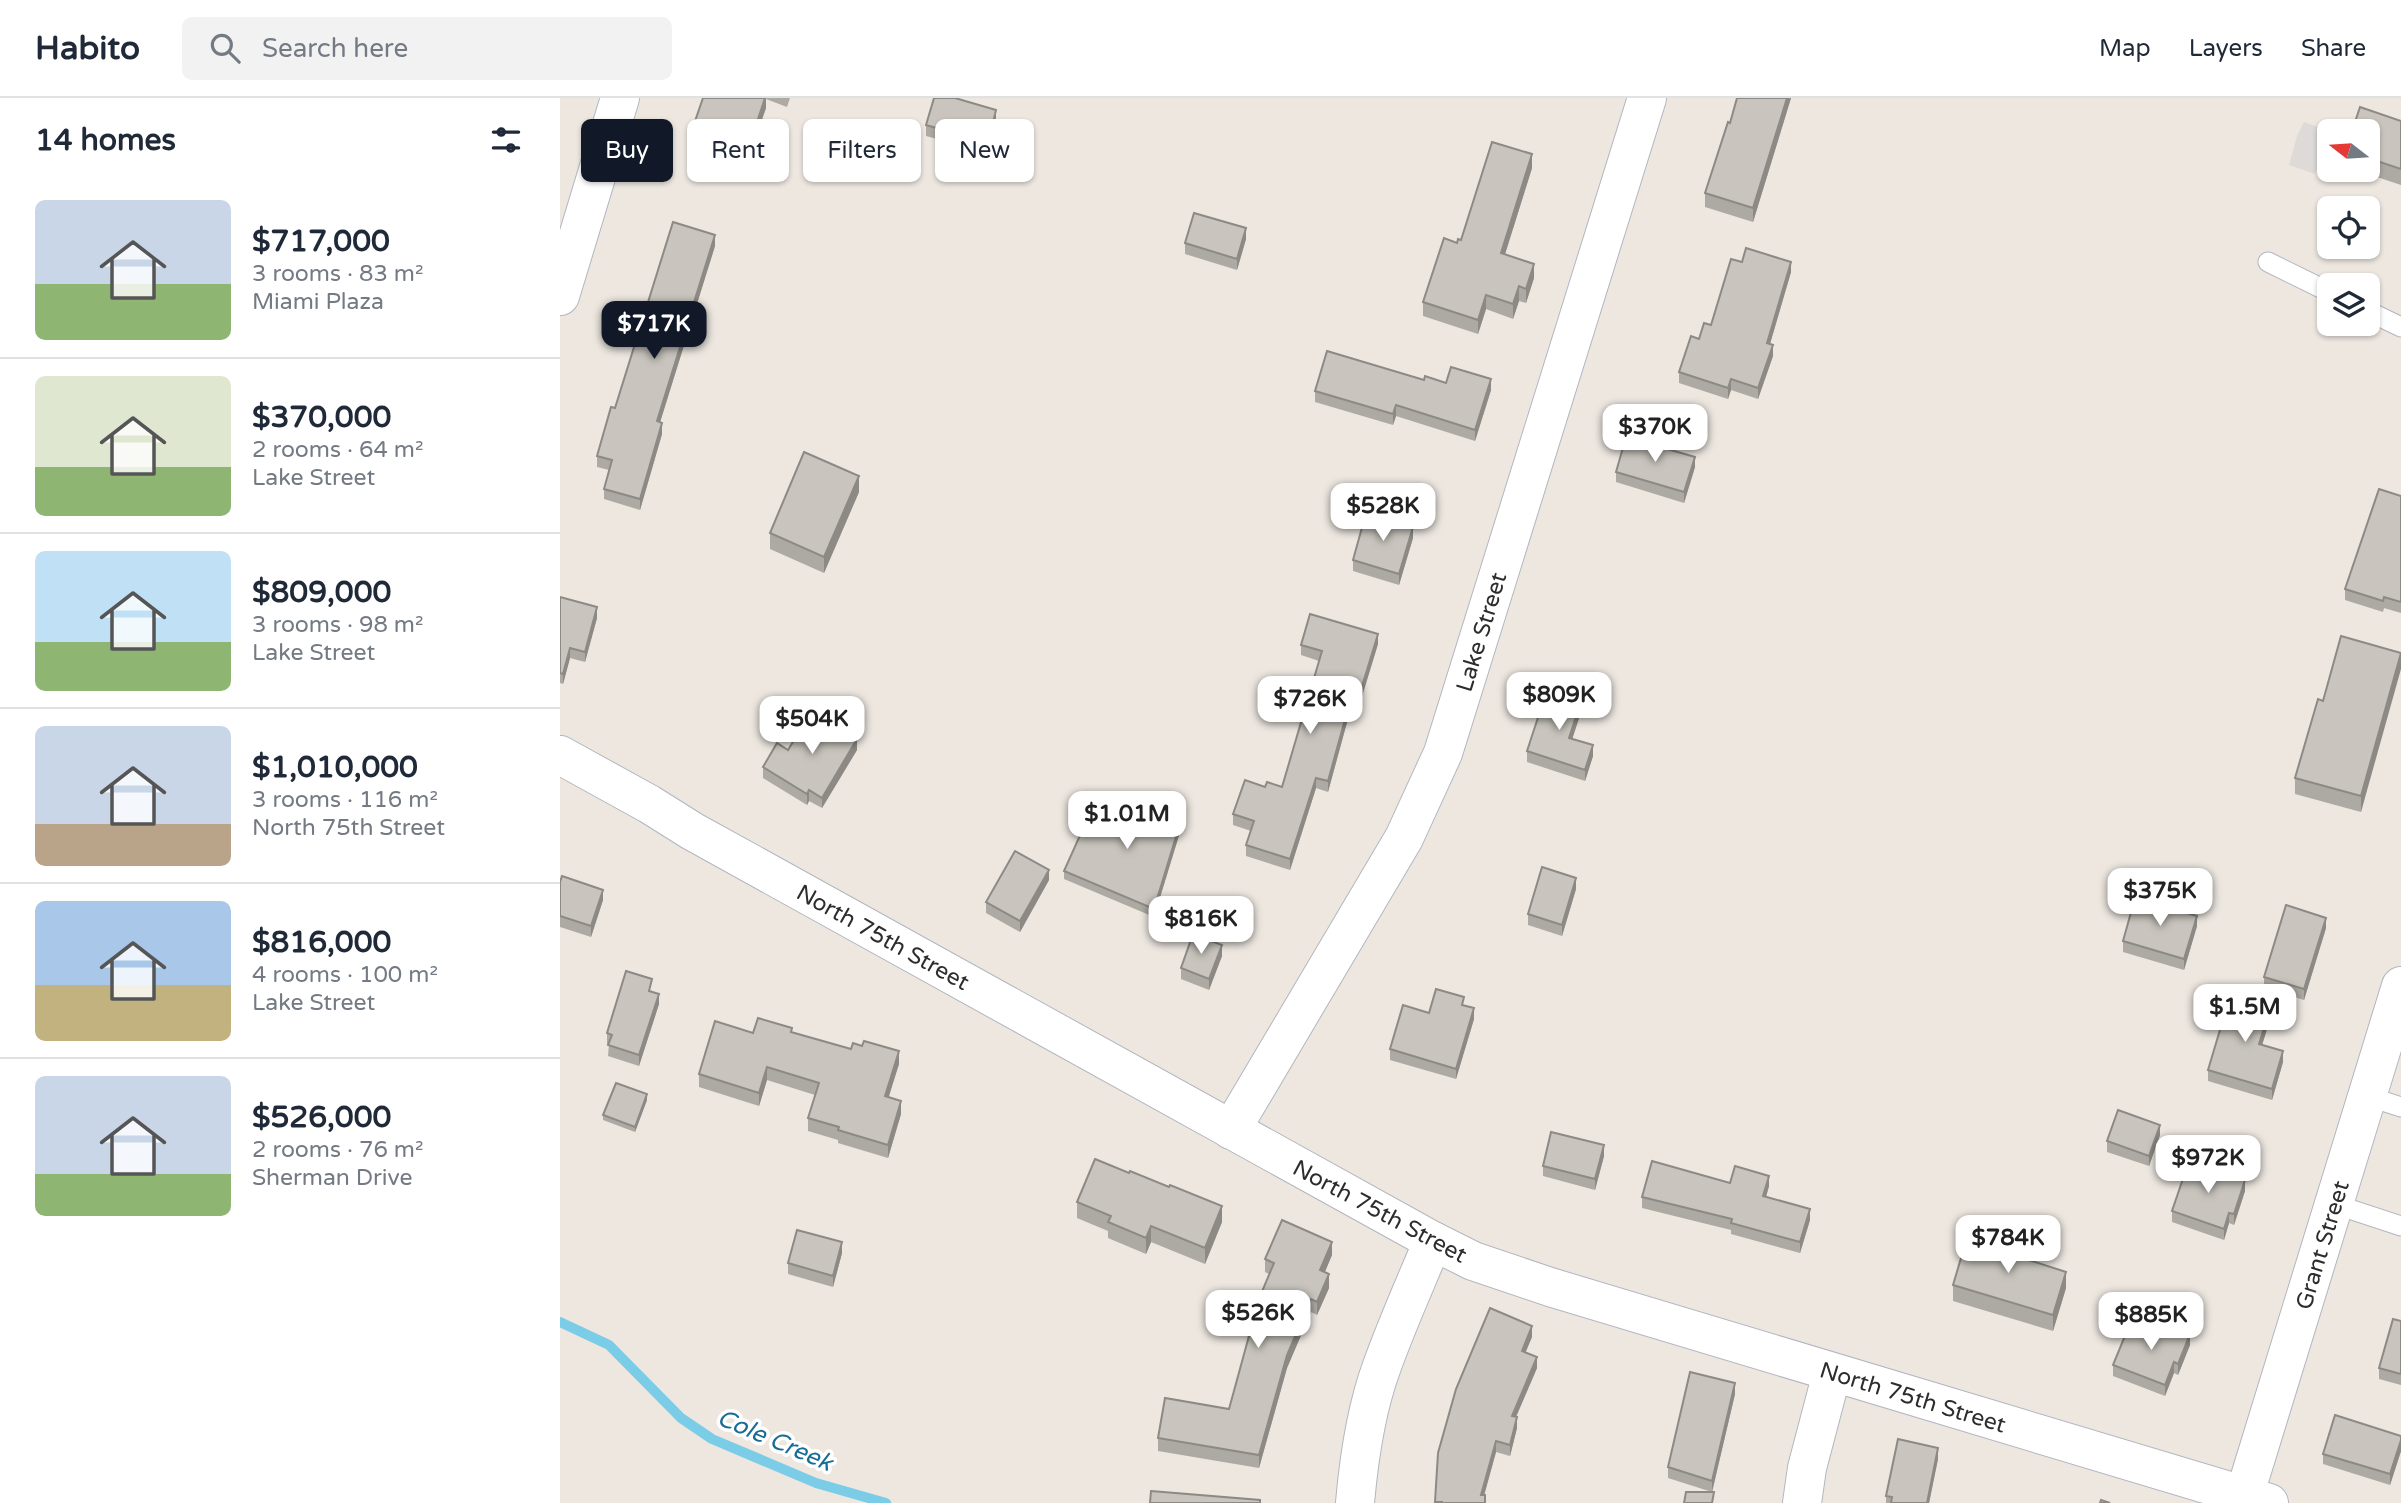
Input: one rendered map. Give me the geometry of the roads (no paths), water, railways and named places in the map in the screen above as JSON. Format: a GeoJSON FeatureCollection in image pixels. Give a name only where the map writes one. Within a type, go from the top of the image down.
{"type":"FeatureCollection","features":[{"type":"Feature","properties":{"kind":"street"},"geometry":{"type":"LineString","coordinates":[[560,296],[620,98]]}},
{"type":"Feature","properties":{"kind":"street","name":"Lake Street"},"geometry":{"type":"LineString","coordinates":[[1231,1130],[1404,838],[1443,753],[1647,98]]}},
{"type":"Feature","properties":{"kind":"street","name":"North 75th Street"},"geometry":{"type":"LineString","coordinates":[[560,755],[1231,1130],[1473,1261],[1516,1277],[2252,1501]]}},
{"type":"Feature","properties":{"kind":"street","name":"Grant Street"},"geometry":{"type":"LineString","coordinates":[[2252,1501],[2334,1204],[2384,1102],[2401,986]]}},
{"type":"Feature","properties":{"kind":"street"},"geometry":{"type":"LineString","coordinates":[[1354,1503],[1368,1412],[1381,1367],[1433,1241]]}},
{"type":"Feature","properties":{"kind":"street"},"geometry":{"type":"LineString","coordinates":[[1802,1503],[1807,1468],[1832,1373]]}},
{"type":"Feature","properties":{"kind":"lane"},"geometry":{"type":"LineString","coordinates":[[2268,262],[2317,286]]}},
{"type":"Feature","properties":{"kind":"lane"},"geometry":{"type":"LineString","coordinates":[[2380,317],[2401,327]]}},
{"type":"Feature","properties":{"kind":"lane"},"geometry":{"type":"LineString","coordinates":[[2334,1204],[2401,1226]]}},
{"type":"Feature","properties":{"kind":"waterway","name":"Cole Creek"},"geometry":{"type":"LineString","coordinates":[[560,1322],[609,1345],[681,1418],[712,1439],[816,1483],[886,1503]]}}]}
